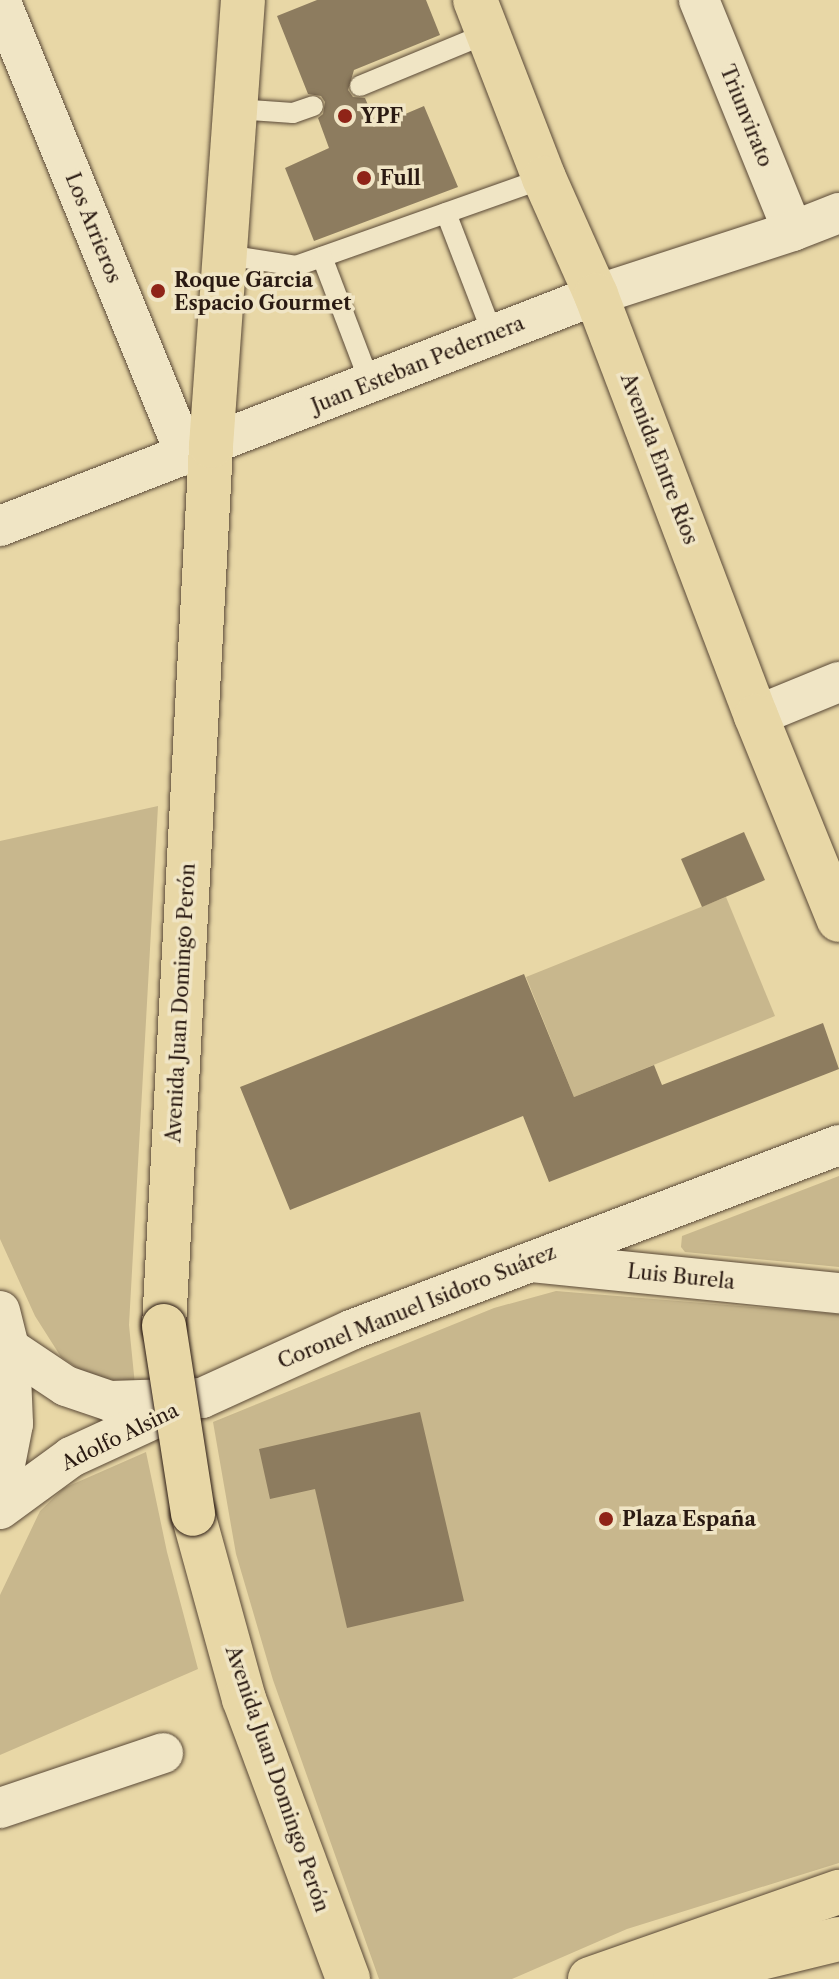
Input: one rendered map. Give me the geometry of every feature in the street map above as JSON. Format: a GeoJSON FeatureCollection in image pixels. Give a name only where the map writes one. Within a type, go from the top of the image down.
{"type":"FeatureCollection","features":[{"type":"Feature","properties":{"kind":"main road","name":"Avenida Juan Domingo Perón"},"geometry":{"type":"LineString","coordinates":[[243,0],[226,255],[199,451],[164,1326],[193,1514],[244,1699],[348,1979]]}},
{"type":"Feature","properties":{"kind":"main road","name":"Avenida Entre Ríos"},"geometry":{"type":"LineString","coordinates":[[481,16],[544,178],[596,295],[756,716],[839,920]]}},
{"type":"Feature","properties":{"kind":"main road"},"geometry":{"type":"LineString","coordinates":[[590,1979],[839,1892]]}},
{"type":"Feature","properties":{"kind":"main road"},"geometry":{"type":"LineString","coordinates":[[675,1979],[839,1939]]}},
{"type":"Feature","properties":{"kind":"street","name":"Los Arrieros"},"geometry":{"type":"LineString","coordinates":[[0,0],[199,451]]}},
{"type":"Feature","properties":{"kind":"street","name":"Triunvirato"},"geometry":{"type":"LineString","coordinates":[[699,0],[793,231]]}},
{"type":"Feature","properties":{"kind":"street","name":"Juan Esteban Pedernera"},"geometry":{"type":"LineString","coordinates":[[0,526],[371,385],[596,295],[839,213]]}},
{"type":"Feature","properties":{"kind":"street"},"geometry":{"type":"LineString","coordinates":[[756,716],[839,682]]}},
{"type":"Feature","properties":{"kind":"street","name":"Coronel Manuel Isidoro Suárez"},"geometry":{"type":"LineString","coordinates":[[5,1346],[66,1386],[110,1401],[202,1398],[351,1330],[839,1145]]}},
{"type":"Feature","properties":{"kind":"street","name":"Luis Burela"},"geometry":{"type":"LineString","coordinates":[[524,1262],[839,1293]]}},
{"type":"Feature","properties":{"kind":"street"},"geometry":{"type":"LineString","coordinates":[[0,1311],[13,1424],[0,1490]]}},
{"type":"Feature","properties":{"kind":"street","name":"Adolfo Alsina"},"geometry":{"type":"LineString","coordinates":[[0,1509],[71,1457],[154,1416],[202,1398]]}},
{"type":"Feature","properties":{"kind":"street"},"geometry":{"type":"LineString","coordinates":[[0,1808],[163,1753]]}},
{"type":"Feature","properties":{"kind":"lane"},"geometry":{"type":"LineString","coordinates":[[360,86],[390,64],[481,16]]}},
{"type":"Feature","properties":{"kind":"lane"},"geometry":{"type":"LineString","coordinates":[[236,109],[293,113],[313,106]]}},
{"type":"Feature","properties":{"kind":"lane"},"geometry":{"type":"LineString","coordinates":[[226,255],[296,266],[544,178]]}},
{"type":"Feature","properties":{"kind":"lane"},"geometry":{"type":"LineString","coordinates":[[446,213],[493,335]]}},
{"type":"Feature","properties":{"kind":"lane"},"geometry":{"type":"LineString","coordinates":[[322,257],[371,385]]}},
{"type":"Feature","properties":{"kind":"shaded area"},"geometry":{"type":"Polygon","coordinates":[[[158,806],[129,1325],[135,1385],[100,1383],[61,1357],[35,1316],[0,1239],[0,841],[158,806]]]}},
{"type":"Feature","properties":{"kind":"shaded area"},"geometry":{"type":"Polygon","coordinates":[[[726,897],[775,1016],[574,1097],[526,977],[726,897]]]}},
{"type":"Feature","properties":{"kind":"shaded area"},"geometry":{"type":"Polygon","coordinates":[[[839,1176],[839,1267],[685,1252],[681,1247],[682,1236],[839,1176]]]}},
{"type":"Feature","properties":{"kind":"shaded area"},"geometry":{"type":"Polygon","coordinates":[[[556,1291],[839,1314],[839,1863],[627,1929],[512,1979],[379,1979],[273,1680],[236,1554],[213,1422],[494,1308],[556,1291]]]}},
{"type":"Feature","properties":{"kind":"shaded area"},"geometry":{"type":"Polygon","coordinates":[[[146,1452],[167,1552],[198,1669],[0,1755],[0,1595],[40,1511],[64,1488],[146,1452]]]}},
{"type":"Feature","properties":{"kind":"building","name":"YPF"},"geometry":{"type":"Polygon","coordinates":[[[317,0],[426,0],[440,35],[354,70],[348,90],[353,97],[365,98],[377,126],[424,106],[458,187],[314,241],[285,168],[329,148],[318,118],[323,114],[325,102],[321,96],[308,94],[277,16],[317,0]]]}},
{"type":"Feature","properties":{"kind":"building"},"geometry":{"type":"Polygon","coordinates":[[[744,832],[765,880],[702,907],[681,859],[744,832]]]}},
{"type":"Feature","properties":{"kind":"building"},"geometry":{"type":"Polygon","coordinates":[[[524,974],[574,1097],[654,1065],[662,1085],[823,1023],[839,1069],[549,1182],[523,1116],[290,1210],[240,1087],[524,974]]]}},
{"type":"Feature","properties":{"kind":"building"},"geometry":{"type":"Polygon","coordinates":[[[420,1412],[464,1601],[347,1628],[315,1489],[270,1499],[259,1449],[420,1412]]]}},
{"type":"Feature","properties":{"kind":"place","name":"YPF"},"geometry":{"type":"Point","coordinates":[345,116]}},
{"type":"Feature","properties":{"kind":"place","name":"Full"},"geometry":{"type":"Point","coordinates":[364,178]}},
{"type":"Feature","properties":{"kind":"place","name":"Roque Garcia Espacio Gourmet"},"geometry":{"type":"Point","coordinates":[158,291]}},
{"type":"Feature","properties":{"kind":"place","name":"Plaza España"},"geometry":{"type":"Point","coordinates":[606,1519]}}]}
